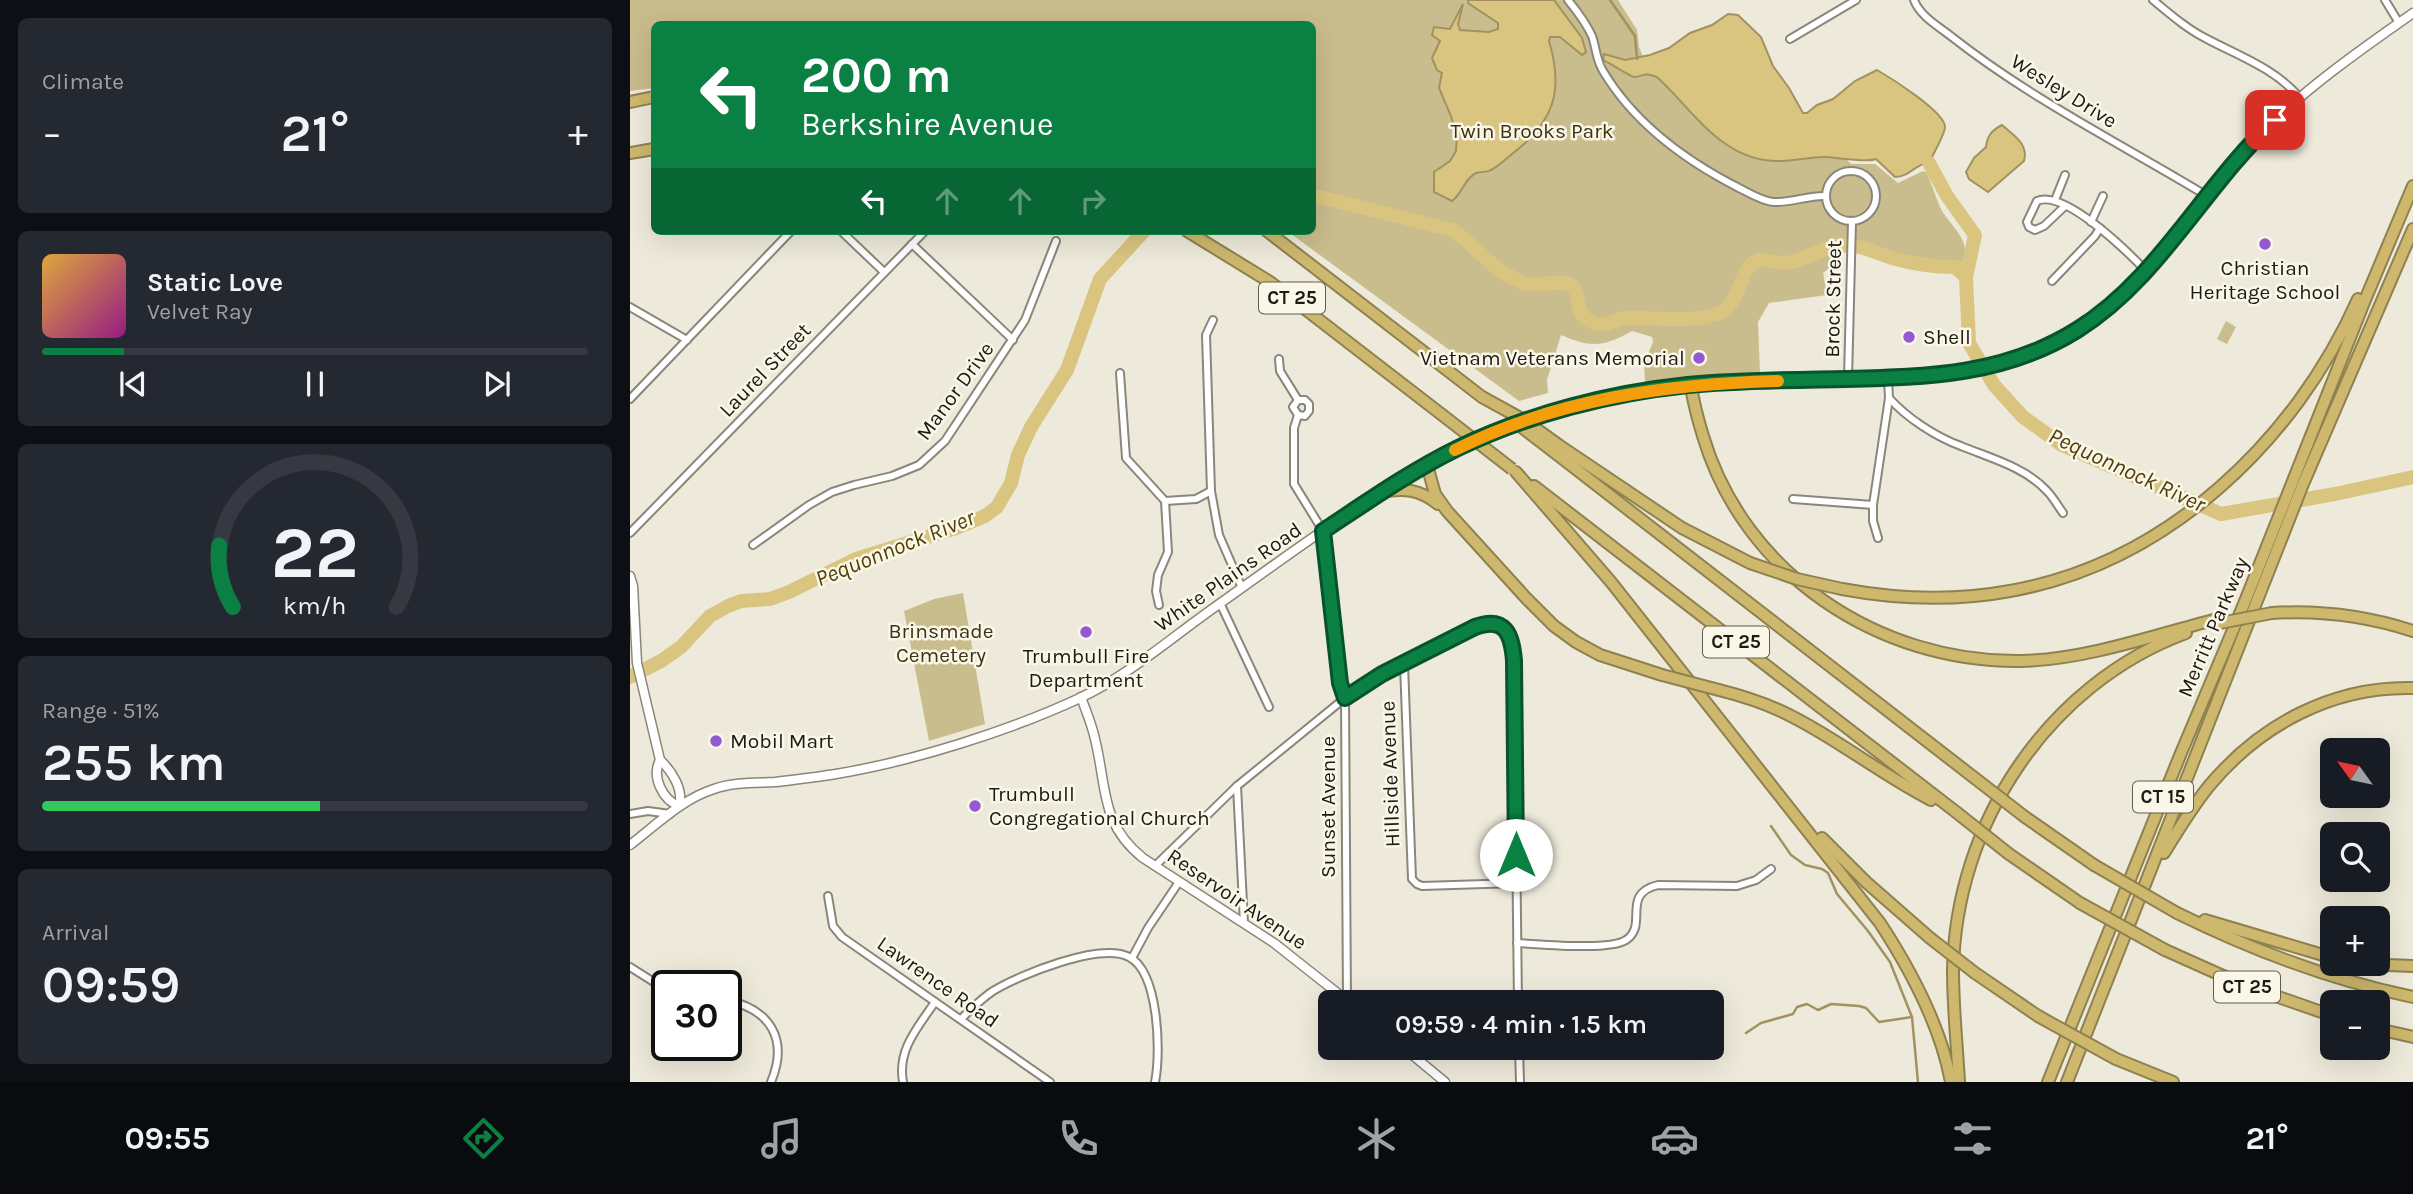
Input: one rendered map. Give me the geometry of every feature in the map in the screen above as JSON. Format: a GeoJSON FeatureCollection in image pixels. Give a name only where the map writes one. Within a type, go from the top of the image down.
{"type":"FeatureCollection","features":[{"type":"Feature","properties":{"kind":"highway"},"geometry":{"type":"LineString","coordinates":[[630,102],[651,98]]}},
{"type":"Feature","properties":{"kind":"highway"},"geometry":{"type":"LineString","coordinates":[[630,153],[651,150]]}},
{"type":"Feature","properties":{"kind":"highway"},"geometry":{"type":"LineString","coordinates":[[1557,449],[1682,528],[1750,563],[1797,579],[1874,594],[1925,597],[2010,591],[2050,581],[2101,563],[2151,537],[2213,493],[2260,449],[2286,420],[2350,317],[2385,237],[2413,186]]}},
{"type":"Feature","properties":{"kind":"highway","name":"Merritt Parkway"},"geometry":{"type":"LineString","coordinates":[[2067,1082],[2292,511],[2297,485],[2365,300],[2413,186]]}},
{"type":"Feature","properties":{"kind":"highway","name":"Merritt Parkway"},"geometry":{"type":"LineString","coordinates":[[2048,1082],[2280,514],[2297,485],[2413,229]]}},
{"type":"Feature","properties":{"kind":"highway","name":"CT 25"},"geometry":{"type":"LineString","coordinates":[[1194,235],[1270,282],[2009,854],[2080,902],[2165,950],[2241,984],[2320,1011]]}},
{"type":"Feature","properties":{"kind":"highway","name":"CT 25"},"geometry":{"type":"LineString","coordinates":[[1272,235],[1482,397],[1557,449],[2025,817],[2094,865],[2178,913],[2240,942],[2290,962],[2356,983],[2413,997]]}},
{"type":"Feature","properties":{"kind":"highway"},"geometry":{"type":"LineString","coordinates":[[1691,385],[1696,411],[1714,468],[1731,503],[1767,552],[1801,585],[1839,611],[1877,631],[1916,646],[1958,656],[2027,661],[2068,656],[2216,622],[2272,613],[2314,612],[2343,615],[2413,631]]}},
{"type":"Feature","properties":{"kind":"highway"},"geometry":{"type":"LineString","coordinates":[[1427,465],[1435,494],[1452,518],[1535,608],[1565,634],[1612,660],[1768,705],[1793,717],[1895,782],[1955,813]]}},
{"type":"Feature","properties":{"kind":"highway"},"geometry":{"type":"LineString","coordinates":[[1514,470],[1611,582],[1868,906],[1905,961],[1921,993],[1951,1082]]}},
{"type":"Feature","properties":{"kind":"highway"},"geometry":{"type":"LineString","coordinates":[[1381,492],[1407,489],[1420,492],[1452,518]]}},
{"type":"Feature","properties":{"kind":"highway"},"geometry":{"type":"LineString","coordinates":[[1959,1082],[1953,970],[1963,892],[1991,814],[2008,781],[2055,719],[2103,677],[2158,645],[2216,622]]}},
{"type":"Feature","properties":{"kind":"highway"},"geometry":{"type":"LineString","coordinates":[[2150,876],[2207,788],[2222,771],[2270,730],[2292,716],[2348,695],[2413,688]]}},
{"type":"Feature","properties":{"kind":"highway"},"geometry":{"type":"LineString","coordinates":[[1757,766],[1848,865],[1930,938],[1975,973],[2038,1016],[2116,1059],[2174,1082]]}},
{"type":"Feature","properties":{"kind":"highway"},"geometry":{"type":"LineString","coordinates":[[2178,913],[2320,954]]}},
{"type":"Feature","properties":{"kind":"highway"},"geometry":{"type":"LineString","coordinates":[[2390,965],[2413,966]]}},
{"type":"Feature","properties":{"kind":"highway"},"geometry":{"type":"LineString","coordinates":[[2390,1032],[2413,1037]]}},
{"type":"Feature","properties":{"kind":"main road","name":"White Plains Road"},"geometry":{"type":"LineString","coordinates":[[630,845],[679,806],[718,787],[838,774],[898,760],[995,732],[1081,697],[1138,663],[1381,492],[1427,465],[1494,432],[1602,398],[1691,385],[1888,379],[1964,372],[2008,361],[2036,350],[2078,329],[2123,295],[2261,133],[2300,98],[2413,13]]}},
{"type":"Feature","properties":{"kind":"main road"},"geometry":{"type":"LineString","coordinates":[[630,576],[634,586],[634,661],[660,760],[680,790],[679,806],[668,801],[663,793],[656,771],[660,760]]}},
{"type":"Feature","properties":{"kind":"main road","name":"Reservoir Avenue"},"geometry":{"type":"LineString","coordinates":[[1081,697],[1095,740],[1109,815],[1126,842],[1155,866],[1302,963],[1335,990]]}},
{"type":"Feature","properties":{"kind":"main road"},"geometry":{"type":"LineString","coordinates":[[1419,1060],[1445,1082]]}},
{"type":"Feature","properties":{"kind":"street"},"geometry":{"type":"LineString","coordinates":[[1569,0],[1592,37],[1595,52],[1608,79],[1668,144],[1719,177],[1759,198],[1773,202],[1826,196]]}},
{"type":"Feature","properties":{"kind":"street"},"geometry":{"type":"LineString","coordinates":[[1790,39],[1856,0]]}},
{"type":"Feature","properties":{"kind":"street","name":"Wesley Drive"},"geometry":{"type":"LineString","coordinates":[[1914,0],[1921,13],[1977,57],[2039,99],[2207,196]]}},
{"type":"Feature","properties":{"kind":"street"},"geometry":{"type":"LineString","coordinates":[[2153,0],[2184,25],[2274,74],[2300,98]]}},
{"type":"Feature","properties":{"kind":"street"},"geometry":{"type":"LineString","coordinates":[[2385,0],[2399,23]]}},
{"type":"Feature","properties":{"kind":"street"},"geometry":{"type":"LineString","coordinates":[[1856,172],[1871,180],[1875,188],[1874,205],[1863,217],[1852,221],[1835,215],[1827,204],[1826,196],[1828,187],[1840,174],[1856,172]]}},
{"type":"Feature","properties":{"kind":"street"},"geometry":{"type":"LineString","coordinates":[[2055,200],[2065,174]]}},
{"type":"Feature","properties":{"kind":"street"},"geometry":{"type":"LineString","coordinates":[[2091,222],[2103,196]]}},
{"type":"Feature","properties":{"kind":"street"},"geometry":{"type":"LineString","coordinates":[[2065,206],[2044,226],[2035,230],[2029,227],[2027,222],[2037,201],[2044,198],[2055,200],[2065,206],[2091,222],[2100,228],[2146,271]]}},
{"type":"Feature","properties":{"kind":"street","name":"Brock Street"},"geometry":{"type":"LineString","coordinates":[[1848,379],[1852,221]]}},
{"type":"Feature","properties":{"kind":"street"},"geometry":{"type":"LineString","coordinates":[[2052,281],[2100,228]]}},
{"type":"Feature","properties":{"kind":"street"},"geometry":{"type":"LineString","coordinates":[[630,399],[787,235]]}},
{"type":"Feature","properties":{"kind":"street"},"geometry":{"type":"LineString","coordinates":[[845,235],[884,272]]}},
{"type":"Feature","properties":{"kind":"street","name":"Laurel Street"},"geometry":{"type":"LineString","coordinates":[[630,533],[921,235]]}},
{"type":"Feature","properties":{"kind":"street","name":"Manor Drive"},"geometry":{"type":"LineString","coordinates":[[753,545],[832,492],[892,476],[919,465],[945,441],[1026,320],[1056,241]]}},
{"type":"Feature","properties":{"kind":"street"},"geometry":{"type":"LineString","coordinates":[[912,244],[1013,340]]}},
{"type":"Feature","properties":{"kind":"street"},"geometry":{"type":"LineString","coordinates":[[630,307],[687,340]]}},
{"type":"Feature","properties":{"kind":"street"},"geometry":{"type":"LineString","coordinates":[[1213,320],[1206,335],[1211,491],[1219,535],[1242,588]]}},
{"type":"Feature","properties":{"kind":"street"},"geometry":{"type":"LineString","coordinates":[[1279,359],[1280,371],[1298,400]]}},
{"type":"Feature","properties":{"kind":"street"},"geometry":{"type":"LineString","coordinates":[[1119,373],[1126,458],[1165,501],[1168,552],[1158,575],[1156,591],[1159,605]]}},
{"type":"Feature","properties":{"kind":"street"},"geometry":{"type":"LineString","coordinates":[[1878,538],[1873,521],[1873,505],[1889,398],[1888,379]]}},
{"type":"Feature","properties":{"kind":"street"},"geometry":{"type":"LineString","coordinates":[[1889,398],[1913,419],[1957,445],[2013,467],[2035,481],[2048,491],[2063,513]]}},
{"type":"Feature","properties":{"kind":"street"},"geometry":{"type":"LineString","coordinates":[[1298,400],[1305,400],[1310,408],[1307,414],[1298,415]]}},
{"type":"Feature","properties":{"kind":"street"},"geometry":{"type":"LineString","coordinates":[[1298,400],[1293,407],[1298,415],[1294,428],[1294,484],[1323,531]]}},
{"type":"Feature","properties":{"kind":"street"},"geometry":{"type":"LineString","coordinates":[[1165,501],[1196,499],[1211,491]]}},
{"type":"Feature","properties":{"kind":"street"},"geometry":{"type":"LineString","coordinates":[[1793,499],[1873,505]]}},
{"type":"Feature","properties":{"kind":"street","name":"Sunset Avenue"},"geometry":{"type":"LineString","coordinates":[[1323,531],[1340,683],[1345,698],[1348,990]]}},
{"type":"Feature","properties":{"kind":"street"},"geometry":{"type":"LineString","coordinates":[[1220,603],[1269,707]]}},
{"type":"Feature","properties":{"kind":"street"},"geometry":{"type":"LineString","coordinates":[[1155,866],[1237,786],[1345,698],[1382,674],[1475,627],[1490,622],[1497,623],[1509,635],[1514,661],[1518,990]]}},
{"type":"Feature","properties":{"kind":"street","name":"Hillside Avenue"},"geometry":{"type":"LineString","coordinates":[[1404,664],[1410,875],[1414,882],[1422,886],[1516,883]]}},
{"type":"Feature","properties":{"kind":"street"},"geometry":{"type":"LineString","coordinates":[[1237,786],[1244,923]]}},
{"type":"Feature","properties":{"kind":"street"},"geometry":{"type":"LineString","coordinates":[[630,814],[648,811],[670,814]]}},
{"type":"Feature","properties":{"kind":"street"},"geometry":{"type":"LineString","coordinates":[[1517,943],[1602,946],[1618,944],[1633,933],[1637,900],[1650,887],[1737,886],[1756,880],[1771,869]]}},
{"type":"Feature","properties":{"kind":"street"},"geometry":{"type":"LineString","coordinates":[[1132,958],[1148,928],[1179,882]]}},
{"type":"Feature","properties":{"kind":"street","name":"Lawrence Road"},"geometry":{"type":"LineString","coordinates":[[828,896],[832,921],[838,934],[1050,1082]]}},
{"type":"Feature","properties":{"kind":"street"},"geometry":{"type":"LineString","coordinates":[[961,1019],[984,997],[1002,986],[1063,961],[1102,953],[1117,953],[1132,958],[1145,978],[1155,1006],[1158,1055],[1155,1082]]}},
{"type":"Feature","properties":{"kind":"street"},"geometry":{"type":"LineString","coordinates":[[630,967],[651,981]]}},
{"type":"Feature","properties":{"kind":"street"},"geometry":{"type":"LineString","coordinates":[[903,1082],[902,1063],[906,1048],[935,1002]]}},
{"type":"Feature","properties":{"kind":"street"},"geometry":{"type":"LineString","coordinates":[[742,1003],[765,1017],[778,1040],[778,1066],[771,1082]]}},
{"type":"Feature","properties":{"kind":"street"},"geometry":{"type":"LineString","coordinates":[[1519,1060],[1520,1082]]}},
{"type":"Feature","properties":{"kind":"green space","name":"Twin Brooks Park"},"geometry":{"type":"Polygon","coordinates":[[[630,0],[1618,0],[1637,30],[1639,47],[1647,67],[1841,154],[1851,164],[1875,164],[1898,183],[1923,171],[1927,173],[1942,210],[1963,242],[1965,255],[1964,262],[1953,264],[1856,250],[1840,254],[1838,261],[1823,273],[1827,295],[1769,303],[1758,322],[1760,374],[1688,377],[1645,383],[1644,364],[1653,342],[1652,337],[1632,331],[1605,343],[1589,344],[1561,335],[1547,380],[1548,393],[1519,401],[1292,235],[1316,235],[1316,21],[651,21],[651,88],[630,91],[630,0]]]}},
{"type":"Feature","properties":{"kind":"green space"},"geometry":{"type":"Polygon","coordinates":[[[2226,321],[2236,327],[2227,344],[2217,339],[2226,321]]]}},
{"type":"Feature","properties":{"kind":"green space","name":"Brinsmade Cemetery"},"geometry":{"type":"Polygon","coordinates":[[[963,593],[985,724],[929,741],[904,611],[934,599],[963,593]]]}},
{"type":"Feature","properties":{"kind":"shaded area"},"geometry":{"type":"Polygon","coordinates":[[[1468,0],[1554,0],[1582,38],[1586,52],[1582,55],[1560,37],[1550,37],[1555,90],[1546,117],[1538,130],[1500,164],[1489,171],[1478,172],[1472,176],[1452,201],[1434,192],[1434,172],[1450,161],[1456,151],[1457,136],[1439,88],[1442,73],[1437,70],[1432,58],[1440,41],[1432,35],[1434,27],[1450,29],[1463,4],[1458,24],[1460,30],[1489,32],[1498,29],[1498,23],[1468,3],[1468,0]]]}},
{"type":"Feature","properties":{"kind":"shaded area"},"geometry":{"type":"Polygon","coordinates":[[[1728,14],[1738,15],[1761,37],[1773,66],[1803,113],[1833,99],[1855,81],[1877,70],[1916,96],[1936,113],[1945,127],[1929,163],[1895,177],[1876,159],[1824,157],[1786,161],[1742,154],[1711,132],[1657,77],[1634,77],[1603,60],[1604,54],[1625,60],[1650,55],[1669,48],[1690,33],[1712,25],[1728,14]]]}},
{"type":"Feature","properties":{"kind":"shaded area"},"geometry":{"type":"Polygon","coordinates":[[[2002,125],[2022,145],[2024,161],[1988,192],[1969,179],[1966,172],[1974,158],[1986,147],[1991,134],[2002,125]]]}},
{"type":"Feature","properties":{"kind":"waterway"},"geometry":{"type":"LineString","coordinates":[[1610,0],[1635,36],[1637,59]]}},
{"type":"Feature","properties":{"kind":"waterway","name":"Pequonnock River"},"geometry":{"type":"LineString","coordinates":[[1929,163],[1947,196],[1975,235],[1966,277],[1969,343],[1994,385],[2023,417],[2062,445],[2221,514],[2413,477]]}},
{"type":"Feature","properties":{"kind":"waterway","name":"Pequonnock River"},"geometry":{"type":"LineString","coordinates":[[1316,196],[1453,230],[1513,279],[1529,284],[1571,285],[1576,292],[1582,314],[1589,321],[1600,324],[1625,318],[1685,319],[1720,313],[1732,301],[1753,263],[1760,260],[1793,262],[1841,245],[1861,247],[1915,263],[1955,267],[1966,277]]}},
{"type":"Feature","properties":{"kind":"waterway","name":"Pequonnock River"},"geometry":{"type":"LineString","coordinates":[[630,677],[681,647],[710,616],[728,606],[741,601],[770,599],[856,559],[956,528],[985,516],[997,507],[1011,483],[1018,455],[1031,427],[1067,370],[1100,279],[1140,235]]}},
{"type":"Feature","properties":{"kind":"waterway"},"geometry":{"type":"LineString","coordinates":[[1771,826],[1791,855],[1805,865],[1828,873],[1837,894],[1890,962],[1912,1017],[1918,1082]]}},
{"type":"Feature","properties":{"kind":"waterway"},"geometry":{"type":"LineString","coordinates":[[1746,1033],[1761,1023],[1793,1014],[1797,1007],[1807,1004],[1818,1010],[1831,1004],[1859,1006],[1866,1008],[1879,1022],[1912,1017]]}},
{"type":"Feature","properties":{"kind":"slow traffic"},"geometry":{"type":"LineString","coordinates":[[1455,450],[1494,432],[1602,398],[1691,385],[1778,381]]}},
{"type":"Feature","properties":{"kind":"place","name":"Christian Heritage School"},"geometry":{"type":"Point","coordinates":[2265,244]}},
{"type":"Feature","properties":{"kind":"place","name":"Shell"},"geometry":{"type":"Point","coordinates":[1909,337]}},
{"type":"Feature","properties":{"kind":"place","name":"Vietnam Veterans Memorial"},"geometry":{"type":"Point","coordinates":[1699,358]}},
{"type":"Feature","properties":{"kind":"place","name":"Trumbull Fire Department"},"geometry":{"type":"Point","coordinates":[1086,632]}},
{"type":"Feature","properties":{"kind":"place","name":"Mobil Mart"},"geometry":{"type":"Point","coordinates":[716,741]}},
{"type":"Feature","properties":{"kind":"place","name":"Trumbull Congregational Church"},"geometry":{"type":"Point","coordinates":[975,806]}},
{"type":"Feature","properties":{"kind":"route"},"geometry":{"type":"LineString","coordinates":[[1516,855],[1514,652],[1509,635],[1497,623],[1484,623],[1382,674],[1345,698],[1340,683],[1323,531],[1381,492],[1459,448],[1494,432],[1602,398],[1648,390],[1733,382],[1888,379],[1944,375],[2008,361],[2036,350],[2078,329],[2123,295],[2178,233],[2230,167],[2275,120]]}}]}
